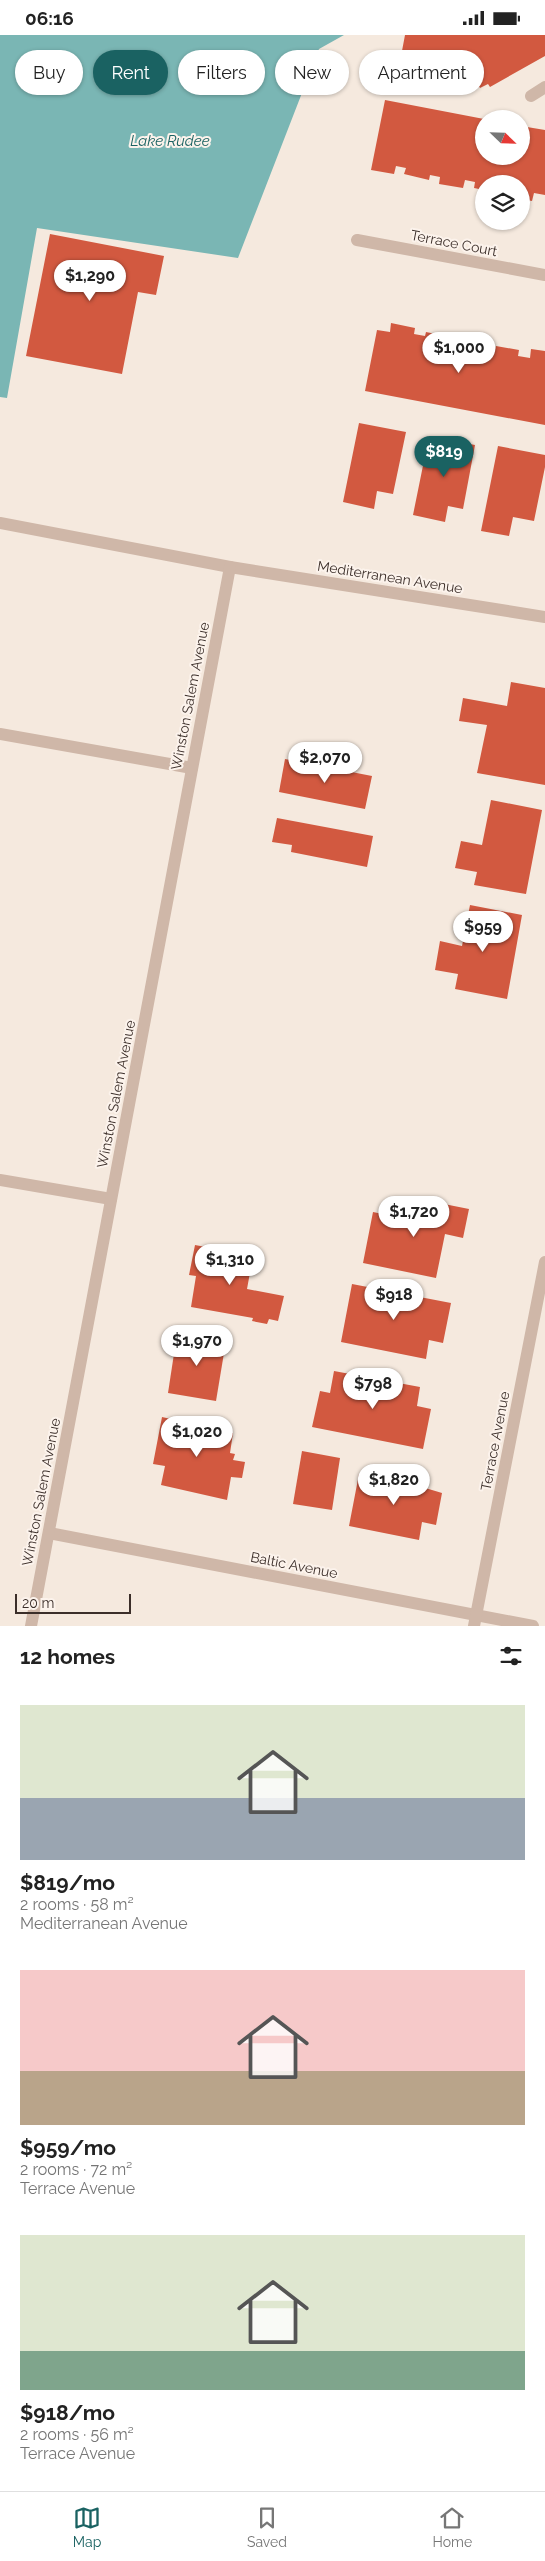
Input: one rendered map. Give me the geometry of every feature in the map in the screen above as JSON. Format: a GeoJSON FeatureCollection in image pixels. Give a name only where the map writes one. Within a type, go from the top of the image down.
{"type":"FeatureCollection","features":[{"type":"Feature","properties":{"kind":"street"},"geometry":{"type":"LineString","coordinates":[[530,96],[545,87]]}},
{"type":"Feature","properties":{"kind":"street","name":"Terrace Court"},"geometry":{"type":"LineString","coordinates":[[357,240],[545,275]]}},
{"type":"Feature","properties":{"kind":"street","name":"Mediterranean Avenue"},"geometry":{"type":"LineString","coordinates":[[0,523],[230,567],[545,617]]}},
{"type":"Feature","properties":{"kind":"street","name":"Winston Salem Avenue"},"geometry":{"type":"LineString","coordinates":[[31,1626],[230,567]]}},
{"type":"Feature","properties":{"kind":"street"},"geometry":{"type":"LineString","coordinates":[[0,734],[192,768]]}},
{"type":"Feature","properties":{"kind":"street"},"geometry":{"type":"LineString","coordinates":[[0,1180],[111,1199]]}},
{"type":"Feature","properties":{"kind":"street","name":"Terrace Avenue"},"geometry":{"type":"LineString","coordinates":[[475,1621],[545,1262]]}},
{"type":"Feature","properties":{"kind":"street","name":"Baltic Avenue"},"geometry":{"type":"LineString","coordinates":[[48,1533],[475,1621],[533,1626]]}},
{"type":"Feature","properties":{"kind":"water","name":"Lake Rudee"},"geometry":{"type":"Polygon","coordinates":[[[0,35],[344,35],[319,50],[275,50],[275,95],[301,95],[238,258],[37,228],[7,398],[0,397],[0,35]]]}},
{"type":"Feature","properties":{"kind":"building"},"geometry":{"type":"Polygon","coordinates":[[[405,35],[545,35],[545,56],[490,87],[488,84],[484,86],[484,50],[402,50],[405,35]]]}},
{"type":"Feature","properties":{"kind":"building"},"geometry":{"type":"Polygon","coordinates":[[[385,100],[475,117],[475,165],[530,165],[530,128],[545,130],[545,195],[534,193],[532,201],[530,201],[530,175],[475,175],[475,182],[465,180],[463,188],[439,184],[440,177],[430,175],[429,180],[404,174],[406,168],[396,166],[394,174],[371,170],[385,100]]]}},
{"type":"Feature","properties":{"kind":"building"},"geometry":{"type":"Polygon","coordinates":[[[50,234],[164,256],[156,295],[138,292],[122,374],[26,356],[50,234]]]}},
{"type":"Feature","properties":{"kind":"building"},"geometry":{"type":"Polygon","coordinates":[[[391,323],[415,328],[414,334],[425,336],[426,332],[450,337],[449,343],[460,345],[462,337],[486,341],[484,348],[495,350],[496,346],[519,350],[518,356],[530,358],[531,349],[545,351],[545,425],[365,391],[377,330],[390,332],[391,323]]]}},
{"type":"Feature","properties":{"kind":"building"},"geometry":{"type":"Polygon","coordinates":[[[359,423],[406,432],[393,494],[377,491],[374,509],[343,502],[359,423]]]}},
{"type":"Feature","properties":{"kind":"building"},"geometry":{"type":"Polygon","coordinates":[[[429,436],[475,445],[463,509],[448,506],[445,522],[413,515],[429,436]]]}},
{"type":"Feature","properties":{"kind":"building"},"geometry":{"type":"Polygon","coordinates":[[[498,446],[545,455],[545,467],[534,521],[513,517],[509,536],[481,531],[498,446]]]}},
{"type":"Feature","properties":{"kind":"building"},"geometry":{"type":"Polygon","coordinates":[[[511,682],[545,688],[545,785],[477,773],[487,725],[459,721],[463,698],[507,706],[511,682]]]}},
{"type":"Feature","properties":{"kind":"building"},"geometry":{"type":"Polygon","coordinates":[[[285,759],[372,776],[365,809],[279,792],[285,759]]]}},
{"type":"Feature","properties":{"kind":"building"},"geometry":{"type":"Polygon","coordinates":[[[491,800],[542,810],[526,894],[474,885],[477,872],[455,868],[461,841],[482,845],[491,800]]]}},
{"type":"Feature","properties":{"kind":"building"},"geometry":{"type":"Polygon","coordinates":[[[277,818],[373,836],[367,867],[291,852],[292,845],[272,842],[277,818]]]}},
{"type":"Feature","properties":{"kind":"building"},"geometry":{"type":"Polygon","coordinates":[[[470,905],[522,915],[507,999],[455,989],[458,974],[435,970],[440,941],[462,946],[470,905]]]}},
{"type":"Feature","properties":{"kind":"building"},"geometry":{"type":"Polygon","coordinates":[[[419,1199],[469,1209],[463,1238],[445,1234],[436,1278],[363,1263],[373,1212],[416,1221],[419,1199]]]}},
{"type":"Feature","properties":{"kind":"building"},"geometry":{"type":"Polygon","coordinates":[[[195,1245],[253,1256],[247,1289],[284,1296],[278,1321],[269,1319],[267,1324],[252,1321],[253,1318],[191,1307],[196,1276],[189,1275],[195,1245]]]}},
{"type":"Feature","properties":{"kind":"building"},"geometry":{"type":"Polygon","coordinates":[[[352,1284],[451,1303],[443,1343],[429,1340],[426,1359],[341,1342],[352,1284]]]}},
{"type":"Feature","properties":{"kind":"building"},"geometry":{"type":"Polygon","coordinates":[[[177,1334],[226,1341],[216,1401],[168,1393],[177,1334]]]}},
{"type":"Feature","properties":{"kind":"building"},"geometry":{"type":"Polygon","coordinates":[[[334,1371],[420,1387],[417,1406],[431,1409],[423,1449],[312,1427],[320,1391],[330,1393],[334,1371]]]}},
{"type":"Feature","properties":{"kind":"building"},"geometry":{"type":"Polygon","coordinates":[[[162,1417],[233,1433],[230,1453],[235,1454],[233,1460],[245,1462],[242,1478],[231,1477],[227,1500],[161,1485],[165,1466],[153,1464],[162,1417]]]}},
{"type":"Feature","properties":{"kind":"building"},"geometry":{"type":"Polygon","coordinates":[[[302,1451],[340,1458],[332,1510],[293,1504],[302,1451]]]}},
{"type":"Feature","properties":{"kind":"building"},"geometry":{"type":"Polygon","coordinates":[[[389,1472],[413,1476],[412,1484],[442,1493],[436,1525],[422,1522],[419,1540],[349,1526],[359,1474],[388,1480],[389,1472]]]}}]}
